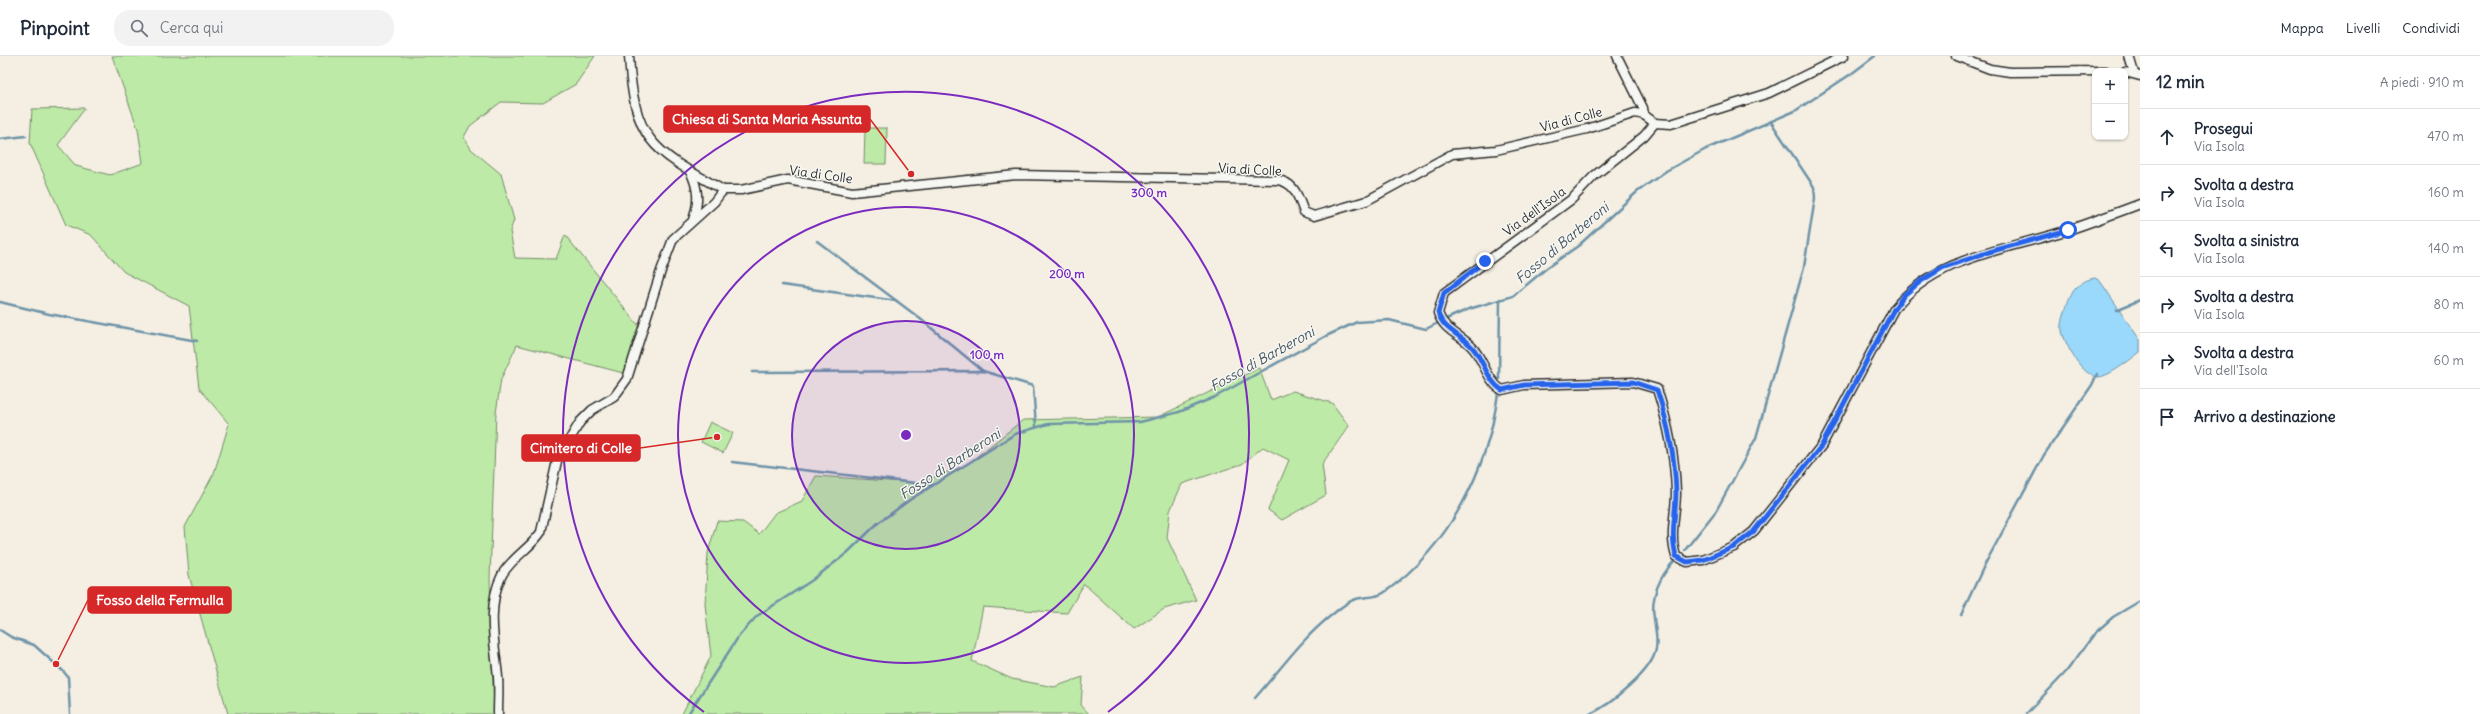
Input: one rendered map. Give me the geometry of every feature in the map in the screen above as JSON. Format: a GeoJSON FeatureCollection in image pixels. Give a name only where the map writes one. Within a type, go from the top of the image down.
{"type":"FeatureCollection","features":[{"type":"Feature","properties":{"kind":"street"},"geometry":{"type":"LineString","coordinates":[[498,714],[498,678],[492,643],[496,596],[503,574],[519,555],[535,541],[541,532],[557,461],[580,422],[592,410],[617,393],[627,379],[660,271],[673,240],[723,190],[677,164],[650,140],[636,113],[629,56]]}},
{"type":"Feature","properties":{"kind":"street"},"geometry":{"type":"LineString","coordinates":[[1617,56],[1643,108],[1644,115],[1655,124],[1671,124],[1739,104],[1769,93],[1844,56]]}},
{"type":"Feature","properties":{"kind":"street"},"geometry":{"type":"LineString","coordinates":[[1956,56],[1990,69],[2010,72],[2092,71]]}},
{"type":"Feature","properties":{"kind":"street"},"geometry":{"type":"LineString","coordinates":[[2129,56],[2137,74]]}},
{"type":"Feature","properties":{"kind":"street","name":"Via di Colle"},"geometry":{"type":"LineString","coordinates":[[723,190],[741,190],[782,181],[794,180],[841,192],[852,192],[1016,175],[1277,180],[1290,184],[1297,193],[1304,212],[1314,216],[1366,201],[1452,154],[1496,150],[1587,129],[1631,114],[1644,115]]}},
{"type":"Feature","properties":{"kind":"street","name":"Via dell'Isola"},"geometry":{"type":"LineString","coordinates":[[1655,124],[1644,136],[1594,176],[1572,199],[1444,293],[1438,309],[1441,321],[1472,347],[1494,385],[1502,390],[1524,385],[1633,382],[1657,390],[1673,456],[1676,494],[1672,545],[1676,556],[1687,562],[1703,560],[1734,547],[1754,531],[1822,445],[1894,309],[1904,295],[1921,281],[1942,268],[1989,252],[2068,230],[2140,204]]}},
{"type":"Feature","properties":{"kind":"street"},"geometry":{"type":"LineString","coordinates":[[690,171],[696,184],[698,197],[692,221]]}},
{"type":"Feature","properties":{"kind":"green space"},"geometry":{"type":"Polygon","coordinates":[[[112,56],[595,56],[576,84],[543,103],[501,102],[470,126],[464,137],[471,149],[501,174],[514,220],[510,231],[515,258],[556,259],[565,235],[639,326],[627,374],[517,345],[501,379],[496,413],[490,578],[494,714],[228,714],[189,575],[185,527],[214,473],[229,424],[199,388],[189,306],[124,272],[91,235],[66,225],[30,143],[32,109],[85,108],[58,145],[76,166],[110,175],[143,163],[138,129],[112,56]]]}},
{"type":"Feature","properties":{"kind":"green space"},"geometry":{"type":"Polygon","coordinates":[[[865,128],[887,128],[886,164],[864,164],[865,128]]]}},
{"type":"Feature","properties":{"kind":"green space"},"geometry":{"type":"Polygon","coordinates":[[[1259,368],[1271,400],[1293,391],[1332,403],[1349,426],[1322,464],[1326,495],[1282,520],[1268,510],[1289,460],[1263,447],[1242,464],[1182,484],[1170,511],[1167,538],[1196,600],[1164,609],[1134,629],[1084,584],[1067,613],[983,607],[972,661],[1012,679],[1054,687],[1083,677],[1081,705],[1089,714],[682,714],[711,656],[705,604],[708,553],[717,521],[743,522],[759,534],[775,513],[802,501],[816,476],[919,483],[966,465],[1023,420],[1158,417],[1259,368]]]}},
{"type":"Feature","properties":{"kind":"green space"},"geometry":{"type":"Polygon","coordinates":[[[710,422],[733,433],[723,453],[701,442],[710,422]]]}},
{"type":"Feature","properties":{"kind":"water"},"geometry":{"type":"Polygon","coordinates":[[[2095,278],[2100,281],[2140,340],[2140,352],[2114,371],[2098,377],[2092,376],[2081,366],[2071,352],[2062,331],[2062,322],[2066,308],[2074,291],[2084,282],[2095,278]]]}},
{"type":"Feature","properties":{"kind":"waterway","name":"Fosso di Barberoni"},"geometry":{"type":"LineString","coordinates":[[1444,320],[1469,309],[1513,296],[1548,267],[1578,246],[1637,192],[1666,171],[1706,149],[1795,111],[1851,74],[1875,56]]}},
{"type":"Feature","properties":{"kind":"waterway"},"geometry":{"type":"LineString","coordinates":[[1685,550],[1716,511],[1756,438],[1804,267],[1815,198],[1814,187],[1771,122]]}},
{"type":"Feature","properties":{"kind":"waterway"},"geometry":{"type":"LineString","coordinates":[[0,139],[26,136]]}},
{"type":"Feature","properties":{"kind":"waterway"},"geometry":{"type":"LineString","coordinates":[[817,241],[918,317],[983,371]]}},
{"type":"Feature","properties":{"kind":"waterway"},"geometry":{"type":"LineString","coordinates":[[782,285],[897,301]]}},
{"type":"Feature","properties":{"kind":"waterway"},"geometry":{"type":"LineString","coordinates":[[1499,379],[1500,299]]}},
{"type":"Feature","properties":{"kind":"waterway"},"geometry":{"type":"LineString","coordinates":[[2116,310],[2140,300]]}},
{"type":"Feature","properties":{"kind":"waterway"},"geometry":{"type":"LineString","coordinates":[[0,302],[49,314],[197,341]]}},
{"type":"Feature","properties":{"kind":"waterway","name":"Fosso di Barberoni"},"geometry":{"type":"LineString","coordinates":[[688,714],[739,636],[757,616],[811,581],[847,553],[878,523],[911,499],[1015,434],[1048,424],[1140,422],[1179,412],[1215,397],[1326,336],[1357,322],[1389,320],[1426,329],[1440,322]]}},
{"type":"Feature","properties":{"kind":"waterway"},"geometry":{"type":"LineString","coordinates":[[752,372],[983,371],[1033,386],[1036,426]]}},
{"type":"Feature","properties":{"kind":"waterway"},"geometry":{"type":"LineString","coordinates":[[1961,615],[1984,566],[2044,455],[2092,385],[2097,374]]}},
{"type":"Feature","properties":{"kind":"waterway"},"geometry":{"type":"LineString","coordinates":[[1255,698],[1302,643],[1322,623],[1350,601],[1378,596],[1385,592],[1408,573],[1428,552],[1446,529],[1462,504],[1475,478],[1485,451],[1493,422],[1498,393]]}},
{"type":"Feature","properties":{"kind":"waterway"},"geometry":{"type":"LineString","coordinates":[[732,462],[933,485]]}},
{"type":"Feature","properties":{"kind":"waterway"},"geometry":{"type":"LineString","coordinates":[[1590,714],[1619,696],[1639,677],[1653,658],[1657,641],[1653,602],[1657,587],[1675,560]]}},
{"type":"Feature","properties":{"kind":"waterway"},"geometry":{"type":"LineString","coordinates":[[2026,714],[2066,672],[2095,633],[2113,617],[2140,601]]}},
{"type":"Feature","properties":{"kind":"waterway"},"geometry":{"type":"LineString","coordinates":[[0,630],[11,637],[34,645],[63,671],[68,677],[70,714]]}},
{"type":"Feature","properties":{"kind":"place","name":"Chiesa di Santa Maria Assunta"},"geometry":{"type":"Point","coordinates":[911,174]}},
{"type":"Feature","properties":{"kind":"place","name":"Cimitero di Colle"},"geometry":{"type":"Point","coordinates":[717,437]}},
{"type":"Feature","properties":{"kind":"place","name":"Fosso della Fermulla"},"geometry":{"type":"Point","coordinates":[56,664]}},
{"type":"Feature","properties":{"kind":"route"},"geometry":{"type":"LineString","coordinates":[[1485,261],[1444,293],[1439,304],[1438,313],[1444,326],[1472,347],[1486,367],[1494,385],[1502,390],[1524,385],[1633,382],[1657,390],[1673,456],[1676,494],[1672,545],[1676,556],[1687,562],[1703,560],[1734,547],[1754,531],[1822,445],[1879,334],[1904,295],[1921,281],[1942,268],[1989,252],[2068,230]]}}]}
